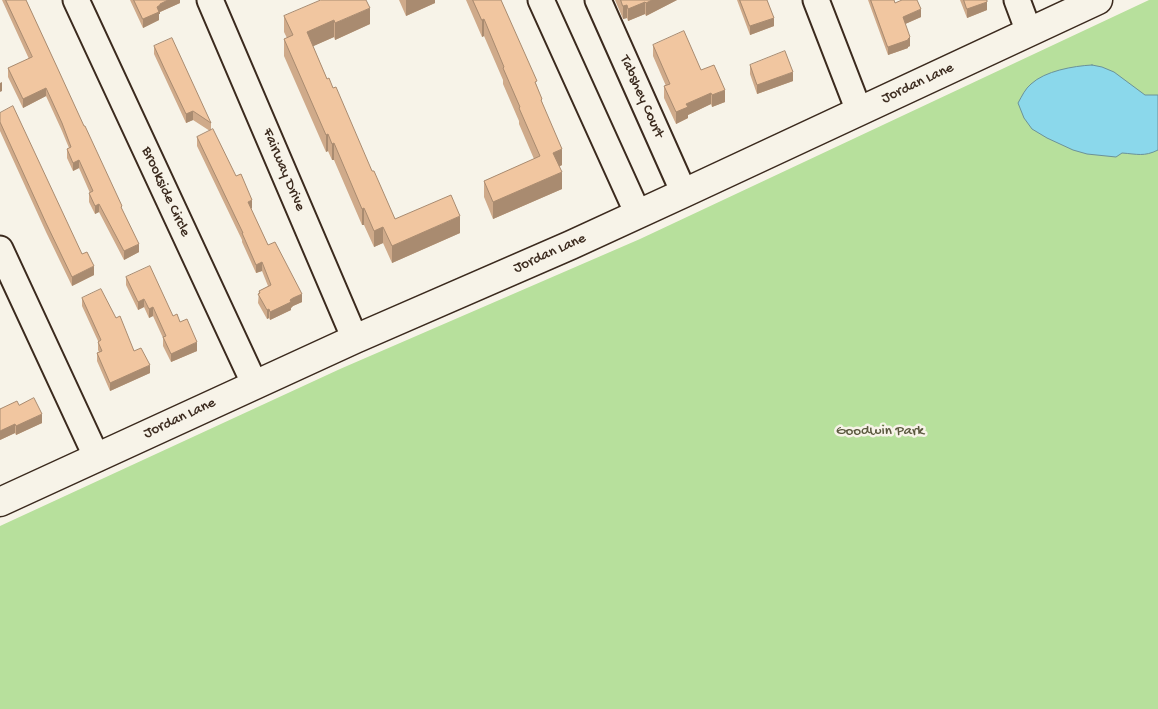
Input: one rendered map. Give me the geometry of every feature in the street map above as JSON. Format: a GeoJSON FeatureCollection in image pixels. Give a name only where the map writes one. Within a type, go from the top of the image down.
{"type":"FeatureCollection","features":[{"type":"Feature","properties":{"kind":"main road","name":"Jordan Lane"},"geometry":{"type":"LineString","coordinates":[[0,502],[355,339],[684,193],[1098,0]]}},
{"type":"Feature","properties":{"kind":"street","name":"Brookside Circle"},"geometry":{"type":"LineString","coordinates":[[76,0],[254,385]]}},
{"type":"Feature","properties":{"kind":"street","name":"Fairway Drive"},"geometry":{"type":"LineString","coordinates":[[210,0],[355,339]]}},
{"type":"Feature","properties":{"kind":"street"},"geometry":{"type":"LineString","coordinates":[[541,0],[638,214]]}},
{"type":"Feature","properties":{"kind":"street","name":"Tabshey Court"},"geometry":{"type":"LineString","coordinates":[[598,0],[684,193]]}},
{"type":"Feature","properties":{"kind":"street"},"geometry":{"type":"LineString","coordinates":[[816,0],[859,111]]}},
{"type":"Feature","properties":{"kind":"street"},"geometry":{"type":"LineString","coordinates":[[1017,0],[1029,32]]}},
{"type":"Feature","properties":{"kind":"street"},"geometry":{"type":"LineString","coordinates":[[0,249],[97,458]]}},
{"type":"Feature","properties":{"kind":"green space","name":"Goodwin Park"},"geometry":{"type":"Polygon","coordinates":[[[1149,0],[1158,0],[1158,709],[0,709],[0,526],[340,369],[640,239],[1149,0]]]}},
{"type":"Feature","properties":{"kind":"water"},"geometry":{"type":"Polygon","coordinates":[[[1092,65],[1114,72],[1145,95],[1158,95],[1158,150],[1144,154],[1122,153],[1116,157],[1087,154],[1073,150],[1032,129],[1024,118],[1018,103],[1029,86],[1037,79],[1051,73],[1068,68],[1092,65]]]}},
{"type":"Feature","properties":{"kind":"building"},"geometry":{"type":"Polygon","coordinates":[[[6,0],[26,0],[139,244],[124,251],[99,204],[95,206],[89,193],[93,191],[79,160],[73,163],[67,149],[71,147],[46,88],[23,99],[8,68],[32,57],[6,0]]]}},
{"type":"Feature","properties":{"kind":"building"},"geometry":{"type":"Polygon","coordinates":[[[134,0],[168,0],[157,7],[159,12],[143,19],[134,0]]]}},
{"type":"Feature","properties":{"kind":"building"},"geometry":{"type":"Polygon","coordinates":[[[321,0],[366,0],[370,8],[335,23],[334,20],[307,32],[327,79],[329,78],[333,88],[336,87],[395,219],[451,195],[460,216],[392,246],[383,227],[374,231],[364,208],[362,209],[334,143],[332,144],[328,134],[326,135],[284,39],[293,35],[284,16],[321,0]]]}},
{"type":"Feature","properties":{"kind":"building"},"geometry":{"type":"Polygon","coordinates":[[[473,0],[501,0],[537,81],[535,82],[541,100],[562,149],[553,153],[562,172],[493,202],[484,181],[540,156],[484,19],[482,20],[473,0]]]}},
{"type":"Feature","properties":{"kind":"building"},"geometry":{"type":"Polygon","coordinates":[[[621,0],[652,0],[628,9],[627,5],[623,6],[621,0]]]}},
{"type":"Feature","properties":{"kind":"building"},"geometry":{"type":"Polygon","coordinates":[[[740,0],[767,0],[774,18],[750,26],[740,0]]]}},
{"type":"Feature","properties":{"kind":"building"},"geometry":{"type":"Polygon","coordinates":[[[871,0],[894,0],[895,3],[902,0],[917,0],[921,9],[903,17],[910,37],[908,40],[888,47],[871,0]]]}},
{"type":"Feature","properties":{"kind":"building"},"geometry":{"type":"Polygon","coordinates":[[[964,0],[987,0],[987,2],[967,9],[964,0]]]}},
{"type":"Feature","properties":{"kind":"building"},"geometry":{"type":"Polygon","coordinates":[[[684,31],[701,70],[714,65],[725,90],[712,95],[711,93],[686,104],[688,107],[676,112],[664,86],[670,84],[653,45],[684,31]]]}},
{"type":"Feature","properties":{"kind":"building"},"geometry":{"type":"Polygon","coordinates":[[[172,38],[211,123],[193,111],[186,114],[165,70],[154,46],[172,38]]]}},
{"type":"Feature","properties":{"kind":"building"},"geometry":{"type":"Polygon","coordinates":[[[785,51],[793,72],[757,85],[750,65],[785,51]]]}},
{"type":"Feature","properties":{"kind":"building"},"geometry":{"type":"Polygon","coordinates":[[[13,106],[82,254],[87,252],[94,266],[72,277],[0,122],[0,113],[13,106]]]}},
{"type":"Feature","properties":{"kind":"building"},"geometry":{"type":"Polygon","coordinates":[[[213,129],[236,176],[241,174],[252,200],[248,202],[268,245],[275,242],[302,294],[290,300],[291,302],[270,312],[258,294],[260,293],[259,291],[271,285],[262,262],[256,265],[243,233],[197,137],[213,129]]]}},
{"type":"Feature","properties":{"kind":"building"},"geometry":{"type":"Polygon","coordinates":[[[150,266],[173,316],[177,314],[180,322],[187,319],[197,342],[171,354],[163,337],[166,336],[153,307],[149,309],[144,299],[138,302],[126,277],[150,266]]]}},
{"type":"Feature","properties":{"kind":"building"},"geometry":{"type":"Polygon","coordinates":[[[101,289],[116,318],[120,316],[134,351],[141,348],[150,365],[110,383],[97,353],[102,351],[98,342],[101,340],[82,298],[101,289]]]}},
{"type":"Feature","properties":{"kind":"building"},"geometry":{"type":"Polygon","coordinates":[[[34,398],[42,414],[0,431],[0,409],[17,401],[19,405],[34,398]]]}}]}
